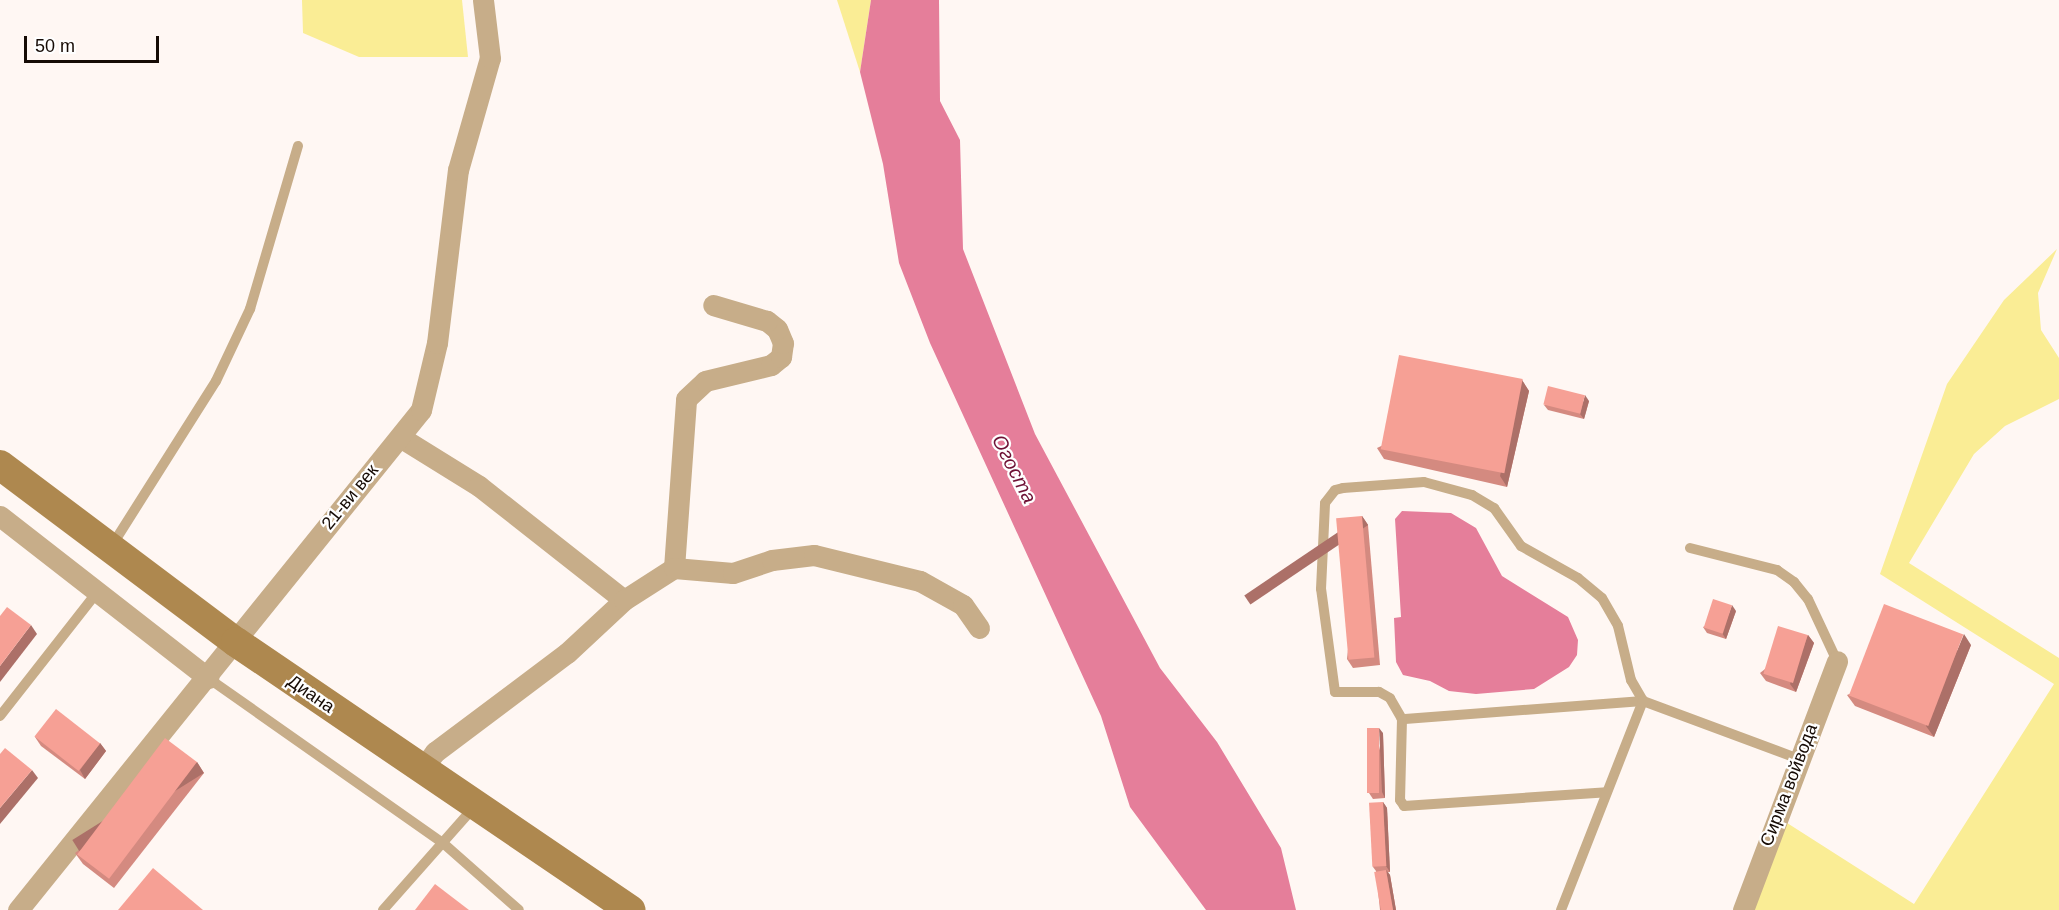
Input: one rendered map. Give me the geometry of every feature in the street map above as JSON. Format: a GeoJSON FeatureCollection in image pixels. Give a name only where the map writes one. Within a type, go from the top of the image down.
{"type":"FeatureCollection","features":[{"type":"Feature","properties":{"kind":"main road","name":"Диана"},"geometry":{"type":"LineString","coordinates":[[0,465],[110,550],[236,642],[421,771],[630,910]]}},
{"type":"Feature","properties":{"kind":"street","name":"21-ви век"},"geometry":{"type":"LineString","coordinates":[[18,910],[208,678],[421,410],[437,343],[458,170],[490,58],[483,0]]}},
{"type":"Feature","properties":{"kind":"street"},"geometry":{"type":"LineString","coordinates":[[674,568],[686,399],[705,381],[771,365],[781,357],[782,350],[777,329],[766,321],[713,305]]}},
{"type":"Feature","properties":{"kind":"street"},"geometry":{"type":"LineString","coordinates":[[400,437],[479,486],[624,600]]}},
{"type":"Feature","properties":{"kind":"street"},"geometry":{"type":"LineString","coordinates":[[0,516],[208,678]]}},
{"type":"Feature","properties":{"kind":"street"},"geometry":{"type":"LineString","coordinates":[[421,771],[435,752],[567,653],[624,600],[674,568],[733,573],[772,560],[814,555],[920,581],[963,605],[979,628]]}},
{"type":"Feature","properties":{"kind":"street","name":"Сирма войвода"},"geometry":{"type":"LineString","coordinates":[[1743,910],[1837,661]]}},
{"type":"Feature","properties":{"kind":"lane"},"geometry":{"type":"LineString","coordinates":[[110,550],[216,381],[236,340],[250,309],[298,146]]}},
{"type":"Feature","properties":{"kind":"lane"},"geometry":{"type":"LineString","coordinates":[[1607,792],[1404,806],[1400,800],[1402,719],[1390,699],[1379,692],[1343,693],[1332,687],[1321,589],[1323,514],[1329,496],[1343,488],[1424,483],[1472,495],[1494,508],[1521,546],[1578,578],[1602,598],[1618,626],[1631,680],[1643,700]]}},
{"type":"Feature","properties":{"kind":"lane"},"geometry":{"type":"LineString","coordinates":[[1690,548],[1777,570],[1794,582],[1808,599],[1837,661]]}},
{"type":"Feature","properties":{"kind":"lane"},"geometry":{"type":"LineString","coordinates":[[0,716],[98,591]]}},
{"type":"Feature","properties":{"kind":"lane"},"geometry":{"type":"LineString","coordinates":[[208,678],[443,843],[519,910]]}},
{"type":"Feature","properties":{"kind":"lane"},"geometry":{"type":"LineString","coordinates":[[1561,910],[1643,700]]}},
{"type":"Feature","properties":{"kind":"lane"},"geometry":{"type":"LineString","coordinates":[[1402,719],[1643,700],[1799,759]]}},
{"type":"Feature","properties":{"kind":"lane"},"geometry":{"type":"LineString","coordinates":[[383,910],[475,807]]}},
{"type":"Feature","properties":{"kind":"shaded area"},"geometry":{"type":"Polygon","coordinates":[[[302,0],[462,0],[468,57],[359,57],[303,33],[302,0]]]}},
{"type":"Feature","properties":{"kind":"shaded area"},"geometry":{"type":"Polygon","coordinates":[[[837,0],[871,0],[860,72],[837,0]]]}},
{"type":"Feature","properties":{"kind":"shaded area"},"geometry":{"type":"Polygon","coordinates":[[[2057,249],[2038,293],[2041,330],[2059,358],[2059,399],[2005,426],[1974,454],[1909,563],[2059,658],[2059,910],[1750,910],[1784,821],[1914,904],[2054,684],[1880,574],[1947,384],[2004,300],[2057,249]]]}},
{"type":"Feature","properties":{"kind":"water","name":"Огоста"},"geometry":{"type":"Polygon","coordinates":[[[871,0],[939,0],[940,101],[960,140],[963,249],[1035,434],[1160,668],[1217,742],[1281,848],[1296,910],[1206,910],[1130,807],[1101,716],[930,343],[899,263],[883,164],[860,72],[871,0]]]}},
{"type":"Feature","properties":{"kind":"water"},"geometry":{"type":"Polygon","coordinates":[[[1402,511],[1451,513],[1476,528],[1502,576],[1568,617],[1578,640],[1577,655],[1569,667],[1534,689],[1476,694],[1449,691],[1430,681],[1403,675],[1396,662],[1394,618],[1401,617],[1395,519],[1402,511]]]}},
{"type":"Feature","properties":{"kind":"building"},"geometry":{"type":"Polygon","coordinates":[[[1399,355],[1523,379],[1504,473],[1381,449],[1399,355]]]}},
{"type":"Feature","properties":{"kind":"building"},"geometry":{"type":"Polygon","coordinates":[[[1548,386],[1585,395],[1580,414],[1543,404],[1548,386]]]}},
{"type":"Feature","properties":{"kind":"building"},"geometry":{"type":"Polygon","coordinates":[[[1362,516],[1374,657],[1348,660],[1336,518],[1362,516]]]}},
{"type":"Feature","properties":{"kind":"building"},"geometry":{"type":"Polygon","coordinates":[[[1713,599],[1732,605],[1723,634],[1704,628],[1713,599]]]}},
{"type":"Feature","properties":{"kind":"building"},"geometry":{"type":"Polygon","coordinates":[[[1884,604],[1963,634],[1928,726],[1849,695],[1884,604]]]}},
{"type":"Feature","properties":{"kind":"building"},"geometry":{"type":"Polygon","coordinates":[[[7,607],[31,625],[0,666],[0,616],[7,607]]]}},
{"type":"Feature","properties":{"kind":"building"},"geometry":{"type":"Polygon","coordinates":[[[1778,626],[1808,635],[1793,683],[1763,674],[1778,626]]]}},
{"type":"Feature","properties":{"kind":"building"},"geometry":{"type":"Polygon","coordinates":[[[56,709],[100,743],[79,771],[34,737],[56,709]]]}},
{"type":"Feature","properties":{"kind":"building"},"geometry":{"type":"Polygon","coordinates":[[[1367,728],[1379,728],[1379,793],[1367,793],[1367,728]]]}},
{"type":"Feature","properties":{"kind":"building"},"geometry":{"type":"Polygon","coordinates":[[[165,738],[197,762],[109,879],[77,855],[165,738]]]}},
{"type":"Feature","properties":{"kind":"building"},"geometry":{"type":"Polygon","coordinates":[[[5,748],[32,770],[0,808],[0,754],[5,748]]]}},
{"type":"Feature","properties":{"kind":"building"},"geometry":{"type":"Polygon","coordinates":[[[1383,802],[1386,866],[1372,867],[1369,803],[1383,802]]]}},
{"type":"Feature","properties":{"kind":"building"},"geometry":{"type":"Polygon","coordinates":[[[153,868],[203,910],[118,910],[153,868]]]}},
{"type":"Feature","properties":{"kind":"building"},"geometry":{"type":"Polygon","coordinates":[[[1386,870],[1393,910],[1381,910],[1374,872],[1386,870]]]}},
{"type":"Feature","properties":{"kind":"building"},"geometry":{"type":"Polygon","coordinates":[[[435,884],[469,910],[415,910],[435,884]]]}}]}
